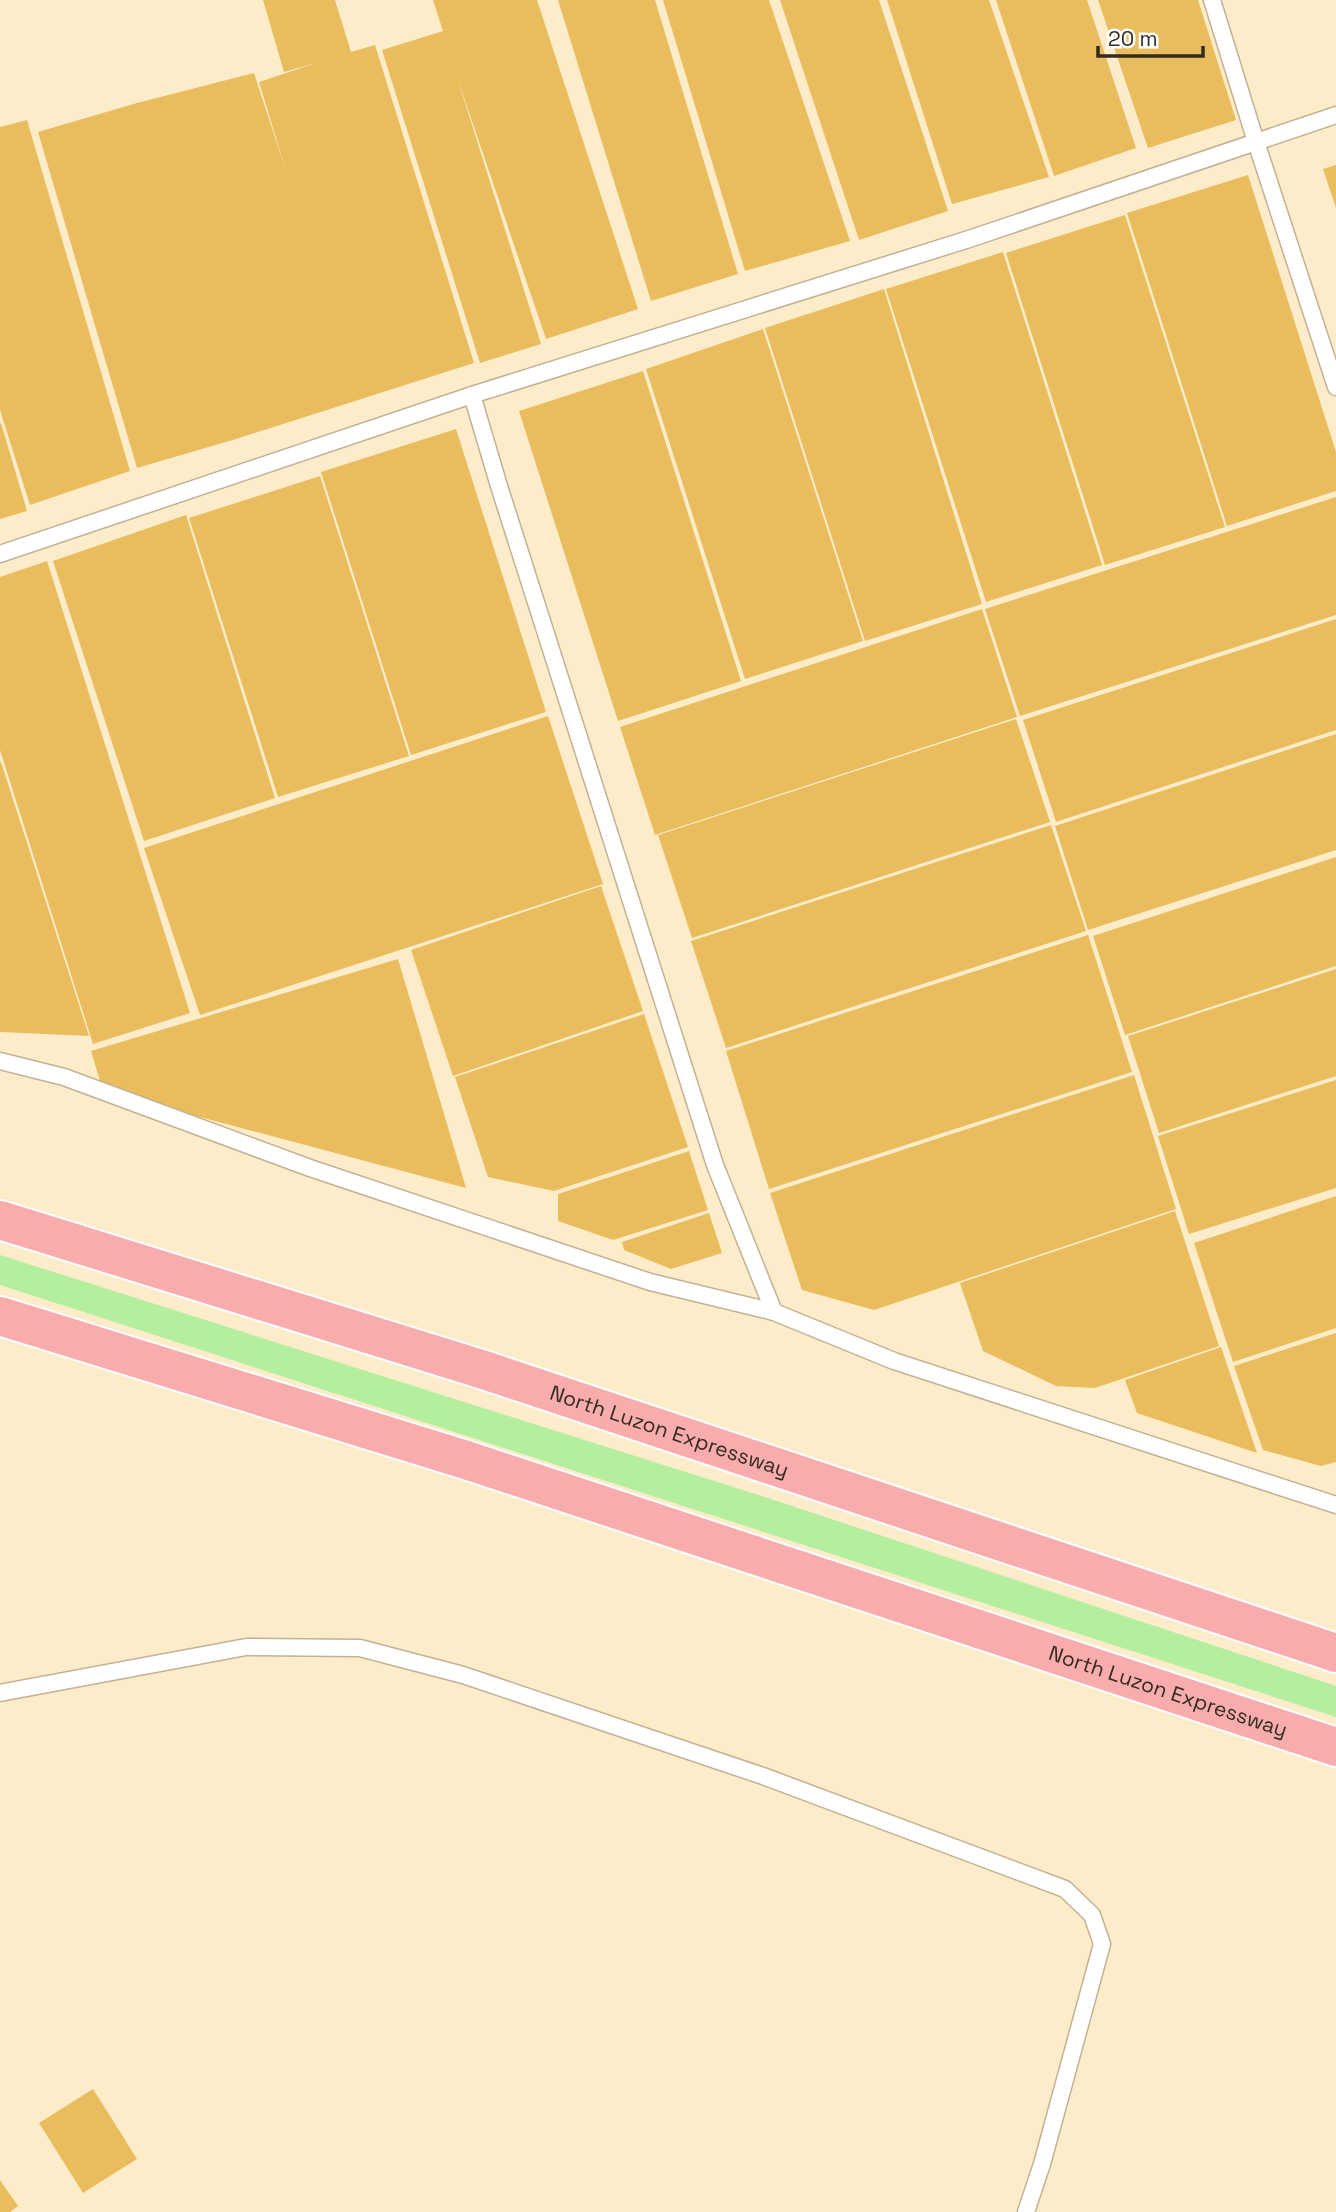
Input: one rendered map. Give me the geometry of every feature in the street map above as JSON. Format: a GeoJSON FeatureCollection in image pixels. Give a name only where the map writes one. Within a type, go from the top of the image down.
{"type":"FeatureCollection","features":[{"type":"Feature","properties":{"kind":"highway","name":"North Luzon Expressway"},"geometry":{"type":"LineString","coordinates":[[0,1220],[484,1370],[1336,1653]]}},
{"type":"Feature","properties":{"kind":"highway","name":"North Luzon Expressway"},"geometry":{"type":"LineString","coordinates":[[0,1316],[466,1460],[1336,1747]]}},
{"type":"Feature","properties":{"kind":"lane"},"geometry":{"type":"LineString","coordinates":[[1212,0],[1336,387]]}},
{"type":"Feature","properties":{"kind":"lane"},"geometry":{"type":"LineString","coordinates":[[0,554],[472,395],[956,244],[1336,115]]}},
{"type":"Feature","properties":{"kind":"lane"},"geometry":{"type":"LineString","coordinates":[[472,395],[715,1165],[774,1312]]}},
{"type":"Feature","properties":{"kind":"lane"},"geometry":{"type":"LineString","coordinates":[[0,1061],[64,1077],[310,1168],[650,1282],[774,1312],[894,1361],[1336,1505]]}},
{"type":"Feature","properties":{"kind":"lane"},"geometry":{"type":"LineString","coordinates":[[0,1693],[246,1647],[360,1648],[463,1675],[763,1776],[1065,1889],[1092,1915],[1102,1944],[1026,2212]]}},
{"type":"Feature","properties":{"kind":"green space"},"geometry":{"type":"Polygon","coordinates":[[[0,1255],[771,1499],[1336,1686],[1336,1717],[0,1285],[0,1255]]]}},
{"type":"Feature","properties":{"kind":"building"},"geometry":{"type":"Polygon","coordinates":[[[263,0],[335,0],[351,52],[375,45],[474,363],[137,468],[38,132],[254,73],[286,171],[259,82],[316,63],[284,72],[263,0]]]}},
{"type":"Feature","properties":{"kind":"building"},"geometry":{"type":"Polygon","coordinates":[[[433,0],[537,0],[638,309],[546,339],[457,77],[541,344],[480,363],[382,50],[443,31],[433,0]]]}},
{"type":"Feature","properties":{"kind":"building"},"geometry":{"type":"Polygon","coordinates":[[[558,0],[655,0],[738,274],[651,301],[558,0]]]}},
{"type":"Feature","properties":{"kind":"building"},"geometry":{"type":"Polygon","coordinates":[[[663,0],[769,0],[850,241],[745,271],[663,0]]]}},
{"type":"Feature","properties":{"kind":"building"},"geometry":{"type":"Polygon","coordinates":[[[780,0],[879,0],[948,211],[859,240],[780,0]]]}},
{"type":"Feature","properties":{"kind":"building"},"geometry":{"type":"Polygon","coordinates":[[[887,0],[989,0],[1049,177],[952,204],[887,0]]]}},
{"type":"Feature","properties":{"kind":"building"},"geometry":{"type":"Polygon","coordinates":[[[996,0],[1087,0],[1136,148],[1054,176],[996,0]]]}},
{"type":"Feature","properties":{"kind":"building"},"geometry":{"type":"Polygon","coordinates":[[[1098,0],[1198,0],[1236,120],[1148,148],[1098,0]]]}},
{"type":"Feature","properties":{"kind":"building"},"geometry":{"type":"Polygon","coordinates":[[[27,120],[130,471],[30,505],[0,410],[0,127],[27,120]]]}},
{"type":"Feature","properties":{"kind":"building"},"geometry":{"type":"Polygon","coordinates":[[[1336,165],[1336,208],[1323,169],[1336,165]]]}},
{"type":"Feature","properties":{"kind":"building"},"geometry":{"type":"Polygon","coordinates":[[[1248,175],[1336,452],[1336,491],[1227,526],[1127,213],[1248,175]]]}},
{"type":"Feature","properties":{"kind":"building"},"geometry":{"type":"Polygon","coordinates":[[[1125,215],[1225,527],[1105,565],[1006,253],[1125,215]]]}},
{"type":"Feature","properties":{"kind":"building"},"geometry":{"type":"Polygon","coordinates":[[[1003,252],[1102,565],[986,602],[886,289],[1003,252]]]}},
{"type":"Feature","properties":{"kind":"building"},"geometry":{"type":"Polygon","coordinates":[[[884,289],[982,604],[865,641],[765,328],[884,289]]]}},
{"type":"Feature","properties":{"kind":"building"},"geometry":{"type":"Polygon","coordinates":[[[763,329],[863,641],[745,679],[646,369],[763,329]]]}},
{"type":"Feature","properties":{"kind":"building"},"geometry":{"type":"Polygon","coordinates":[[[643,371],[741,681],[618,721],[519,411],[643,371]]]}},
{"type":"Feature","properties":{"kind":"building"},"geometry":{"type":"Polygon","coordinates":[[[0,424],[27,511],[0,519],[0,424]]]}},
{"type":"Feature","properties":{"kind":"building"},"geometry":{"type":"Polygon","coordinates":[[[456,429],[546,712],[411,755],[321,472],[456,429]]]}},
{"type":"Feature","properties":{"kind":"building"},"geometry":{"type":"Polygon","coordinates":[[[320,476],[409,756],[278,797],[189,518],[320,476]]]}},
{"type":"Feature","properties":{"kind":"building"},"geometry":{"type":"Polygon","coordinates":[[[1336,497],[1336,615],[1020,716],[985,609],[1336,497]]]}},
{"type":"Feature","properties":{"kind":"building"},"geometry":{"type":"Polygon","coordinates":[[[186,515],[275,798],[144,841],[53,561],[186,515]]]}},
{"type":"Feature","properties":{"kind":"building"},"geometry":{"type":"Polygon","coordinates":[[[47,561],[190,1013],[93,1044],[0,750],[0,577],[47,561]]]}},
{"type":"Feature","properties":{"kind":"building"},"geometry":{"type":"Polygon","coordinates":[[[982,609],[1017,717],[655,835],[620,727],[982,609]]]}},
{"type":"Feature","properties":{"kind":"building"},"geometry":{"type":"Polygon","coordinates":[[[1336,619],[1336,730],[1056,822],[1023,720],[1336,619]]]}},
{"type":"Feature","properties":{"kind":"building"},"geometry":{"type":"Polygon","coordinates":[[[548,716],[603,884],[200,1015],[144,848],[548,716]]]}},
{"type":"Feature","properties":{"kind":"building"},"geometry":{"type":"Polygon","coordinates":[[[1016,719],[1050,822],[692,938],[658,835],[1016,719]]]}},
{"type":"Feature","properties":{"kind":"building"},"geometry":{"type":"Polygon","coordinates":[[[1336,734],[1336,850],[1088,930],[1055,826],[1336,734]]]}},
{"type":"Feature","properties":{"kind":"building"},"geometry":{"type":"Polygon","coordinates":[[[1,762],[89,1036],[0,1032],[1,762]]]}},
{"type":"Feature","properties":{"kind":"building"},"geometry":{"type":"Polygon","coordinates":[[[1051,825],[1086,931],[726,1048],[691,941],[1051,825]]]}},
{"type":"Feature","properties":{"kind":"building"},"geometry":{"type":"Polygon","coordinates":[[[1336,857],[1336,966],[1125,1035],[1093,936],[1336,857]]]}},
{"type":"Feature","properties":{"kind":"building"},"geometry":{"type":"Polygon","coordinates":[[[601,886],[643,1011],[453,1076],[411,950],[601,886]]]}},
{"type":"Feature","properties":{"kind":"building"},"geometry":{"type":"Polygon","coordinates":[[[1088,935],[1132,1072],[769,1189],[726,1051],[1088,935]]]}},
{"type":"Feature","properties":{"kind":"building"},"geometry":{"type":"Polygon","coordinates":[[[398,959],[466,1188],[103,1091],[91,1051],[398,959]]]}},
{"type":"Feature","properties":{"kind":"building"},"geometry":{"type":"Polygon","coordinates":[[[1336,969],[1336,1076],[1159,1133],[1128,1036],[1336,969]]]}},
{"type":"Feature","properties":{"kind":"building"},"geometry":{"type":"Polygon","coordinates":[[[644,1014],[688,1147],[554,1191],[488,1177],[455,1077],[644,1014]]]}},
{"type":"Feature","properties":{"kind":"building"},"geometry":{"type":"Polygon","coordinates":[[[1134,1075],[1176,1209],[874,1310],[802,1290],[770,1193],[1134,1075]]]}},
{"type":"Feature","properties":{"kind":"building"},"geometry":{"type":"Polygon","coordinates":[[[1336,1080],[1336,1188],[1189,1234],[1158,1136],[1336,1080]]]}},
{"type":"Feature","properties":{"kind":"building"},"geometry":{"type":"Polygon","coordinates":[[[689,1151],[708,1210],[613,1240],[558,1221],[558,1194],[689,1151]]]}},
{"type":"Feature","properties":{"kind":"building"},"geometry":{"type":"Polygon","coordinates":[[[1336,1196],[1336,1328],[1233,1362],[1194,1243],[1336,1196]]]}},
{"type":"Feature","properties":{"kind":"building"},"geometry":{"type":"Polygon","coordinates":[[[1175,1211],[1219,1346],[1095,1388],[1056,1386],[983,1351],[960,1283],[1175,1211]]]}},
{"type":"Feature","properties":{"kind":"building"},"geometry":{"type":"Polygon","coordinates":[[[709,1213],[722,1253],[671,1269],[624,1250],[622,1242],[709,1213]]]}},
{"type":"Feature","properties":{"kind":"building"},"geometry":{"type":"Polygon","coordinates":[[[1336,1333],[1336,1462],[1321,1466],[1263,1450],[1234,1366],[1336,1333]]]}},
{"type":"Feature","properties":{"kind":"building"},"geometry":{"type":"Polygon","coordinates":[[[1221,1347],[1257,1453],[1137,1413],[1125,1380],[1221,1347]]]}},
{"type":"Feature","properties":{"kind":"building"},"geometry":{"type":"Polygon","coordinates":[[[93,2089],[137,2159],[83,2193],[39,2123],[93,2089]]]}},
{"type":"Feature","properties":{"kind":"building"},"geometry":{"type":"Polygon","coordinates":[[[0,2180],[18,2206],[10,2212],[0,2212],[0,2180]]]}}]}
